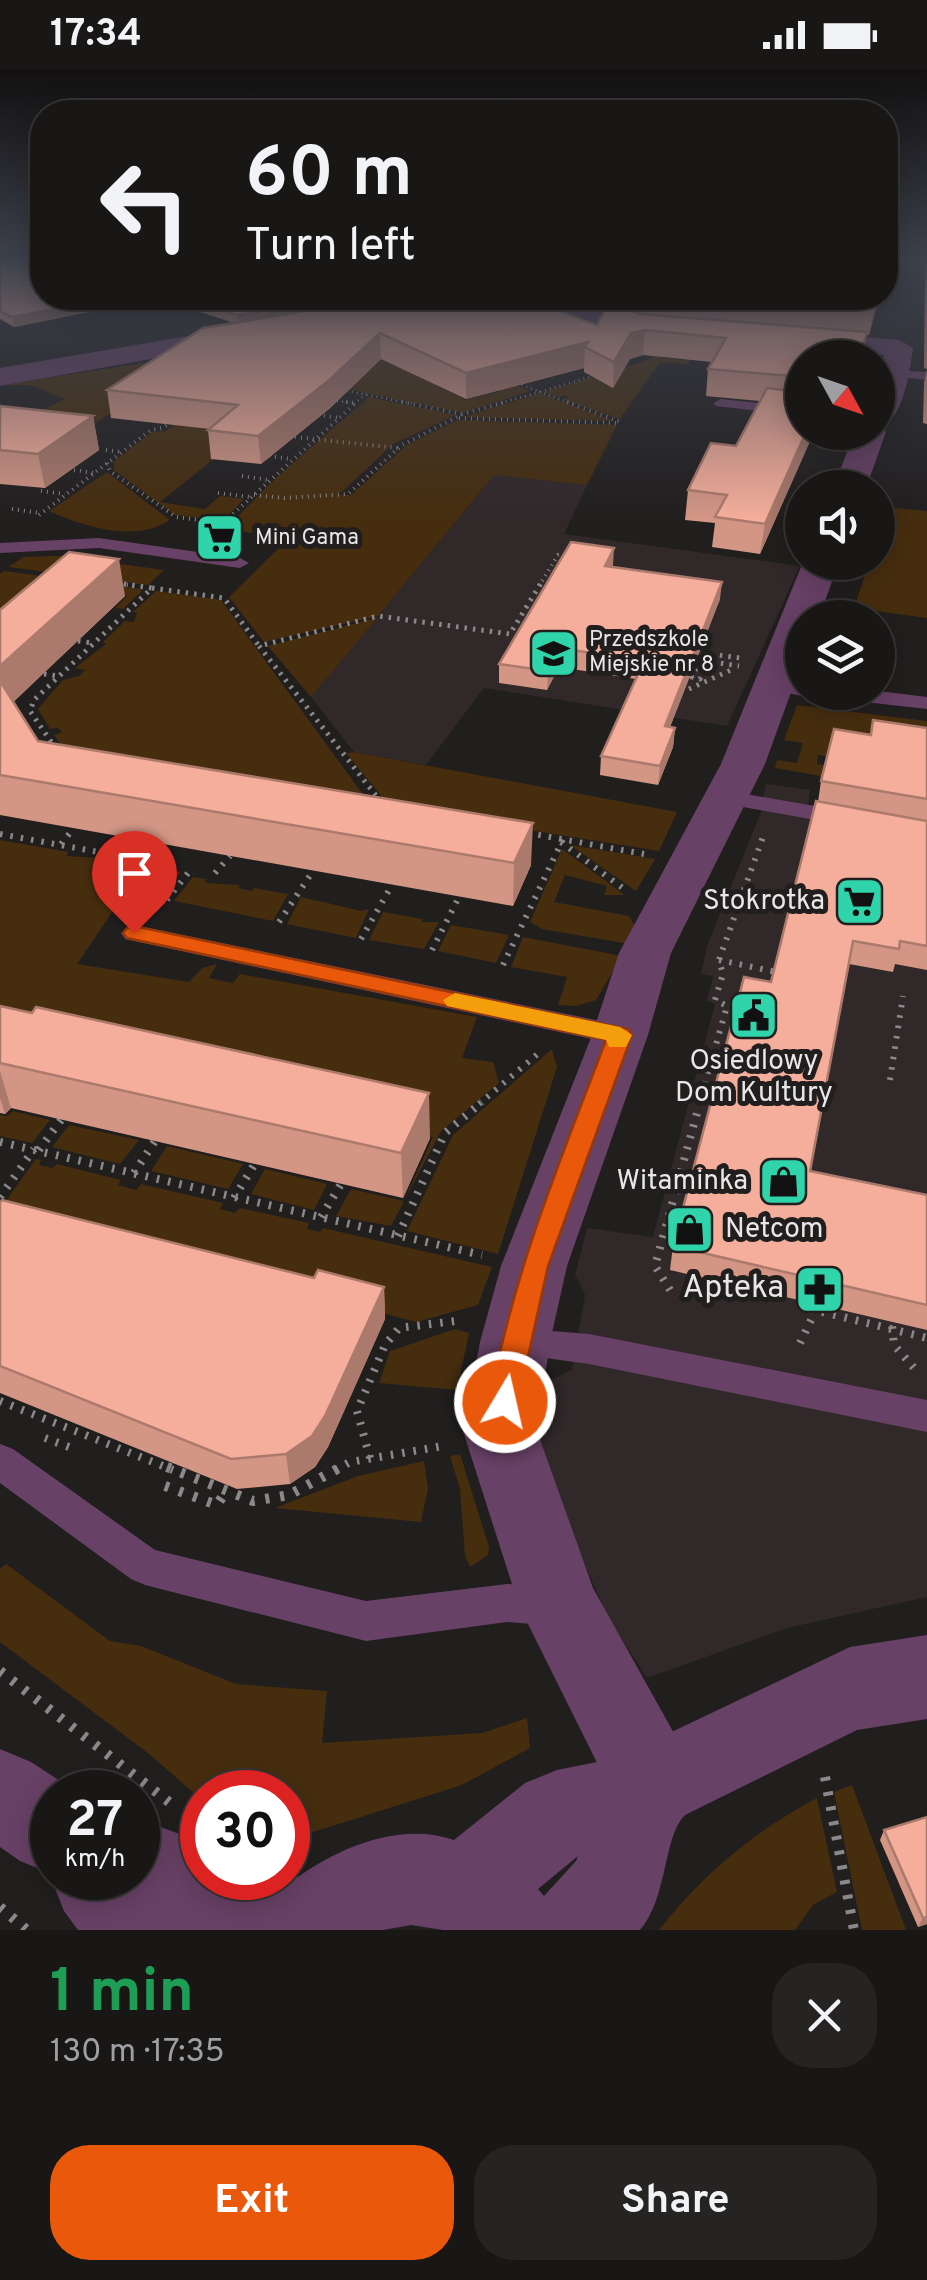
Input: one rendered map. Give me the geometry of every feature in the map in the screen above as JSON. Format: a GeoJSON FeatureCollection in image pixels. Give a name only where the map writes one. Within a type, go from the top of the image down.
{"type":"FeatureCollection","features":[{"type":"Feature","properties":{"kind":"street"},"geometry":{"type":"LineString","coordinates":[[0,377],[176,347]]}},
{"type":"Feature","properties":{"kind":"street"},"geometry":{"type":"LineString","coordinates":[[895,348],[895,373]]}},
{"type":"Feature","properties":{"kind":"street"},"geometry":{"type":"LineString","coordinates":[[576,1930],[616,1887],[646,1791],[559,1606],[500,1431],[492,1330],[534,1266],[620,1035],[645,953],[690,862],[742,800],[742,764],[761,671],[811,580]]}},
{"type":"Feature","properties":{"kind":"street"},"geometry":{"type":"LineString","coordinates":[[160,1839],[311,1930],[326,1911],[361,1888],[398,1876],[437,1879],[488,1910],[557,1815],[646,1791],[850,1689],[927,1677]]}},
{"type":"Feature","properties":{"kind":"street"},"geometry":{"type":"LineString","coordinates":[[0,1793],[30,1814]]}},
{"type":"Feature","properties":{"kind":"street"},"geometry":{"type":"LineString","coordinates":[[113,1900],[136,1930]]}},
{"type":"Feature","properties":{"kind":"lane"},"geometry":{"type":"LineString","coordinates":[[895,373],[927,376]]}},
{"type":"Feature","properties":{"kind":"lane"},"geometry":{"type":"LineString","coordinates":[[721,403],[785,410]]}},
{"type":"Feature","properties":{"kind":"lane"},"geometry":{"type":"LineString","coordinates":[[0,548],[98,543],[240,563]]}},
{"type":"Feature","properties":{"kind":"lane"},"geometry":{"type":"LineString","coordinates":[[895,700],[927,704]]}},
{"type":"Feature","properties":{"kind":"lane"},"geometry":{"type":"LineString","coordinates":[[742,800],[872,824]]}},
{"type":"Feature","properties":{"kind":"lane"},"geometry":{"type":"LineString","coordinates":[[134,933],[620,1035]]}},
{"type":"Feature","properties":{"kind":"lane"},"geometry":{"type":"LineString","coordinates":[[492,1330],[927,1416]]}},
{"type":"Feature","properties":{"kind":"lane"},"geometry":{"type":"LineString","coordinates":[[0,1460],[145,1566],[366,1621],[507,1603],[559,1606]]}},
{"type":"Feature","properties":{"kind":"path"},"geometry":{"type":"LineString","coordinates":[[218,493],[284,498],[348,494],[398,448],[463,414],[608,371]]}},
{"type":"Feature","properties":{"kind":"path"},"geometry":{"type":"LineString","coordinates":[[456,418],[623,423],[503,377]]}},
{"type":"Feature","properties":{"kind":"path"},"geometry":{"type":"LineString","coordinates":[[334,388],[463,414]]}},
{"type":"Feature","properties":{"kind":"path"},"geometry":{"type":"LineString","coordinates":[[107,462],[110,471],[176,517],[223,523],[366,394]]}},
{"type":"Feature","properties":{"kind":"path"},"geometry":{"type":"LineString","coordinates":[[337,401],[356,404]]}},
{"type":"Feature","properties":{"kind":"path"},"geometry":{"type":"LineString","coordinates":[[136,428],[164,428],[180,416],[169,415]]}},
{"type":"Feature","properties":{"kind":"path"},"geometry":{"type":"LineString","coordinates":[[318,416],[342,418]]}},
{"type":"Feature","properties":{"kind":"path"},"geometry":{"type":"LineString","coordinates":[[27,524],[151,430]]}},
{"type":"Feature","properties":{"kind":"path"},"geometry":{"type":"LineString","coordinates":[[295,437],[398,448]]}},
{"type":"Feature","properties":{"kind":"path"},"geometry":{"type":"LineString","coordinates":[[106,450],[122,452]]}},
{"type":"Feature","properties":{"kind":"path"},"geometry":{"type":"LineString","coordinates":[[269,456],[292,459]]}},
{"type":"Feature","properties":{"kind":"path"},"geometry":{"type":"LineString","coordinates":[[74,470],[94,473]]}},
{"type":"Feature","properties":{"kind":"path"},"geometry":{"type":"LineString","coordinates":[[242,476],[270,480]]}},
{"type":"Feature","properties":{"kind":"path"},"geometry":{"type":"LineString","coordinates":[[41,491],[66,494]]}},
{"type":"Feature","properties":{"kind":"path"},"geometry":{"type":"LineString","coordinates":[[12,509],[41,514]]}},
{"type":"Feature","properties":{"kind":"path"},"geometry":{"type":"LineString","coordinates":[[259,646],[378,616],[510,634],[558,555],[577,558]]}},
{"type":"Feature","properties":{"kind":"path"},"geometry":{"type":"LineString","coordinates":[[114,583],[224,598],[388,811],[369,808]]}},
{"type":"Feature","properties":{"kind":"path"},"geometry":{"type":"LineString","coordinates":[[30,711],[34,700],[152,588]]}},
{"type":"Feature","properties":{"kind":"path"},"geometry":{"type":"LineString","coordinates":[[110,611],[125,613]]}},
{"type":"Feature","properties":{"kind":"path"},"geometry":{"type":"LineString","coordinates":[[78,641],[94,644]]}},
{"type":"Feature","properties":{"kind":"path"},"geometry":{"type":"LineString","coordinates":[[701,653],[761,671],[707,661],[700,678],[692,677],[701,653]]}},
{"type":"Feature","properties":{"kind":"path"},"geometry":{"type":"LineString","coordinates":[[690,689],[761,671]]}},
{"type":"Feature","properties":{"kind":"path"},"geometry":{"type":"LineString","coordinates":[[44,674],[59,676]]}},
{"type":"Feature","properties":{"kind":"path"},"geometry":{"type":"LineString","coordinates":[[18,712],[30,711]]}},
{"type":"Feature","properties":{"kind":"path"},"geometry":{"type":"LineString","coordinates":[[30,711],[62,756]]}},
{"type":"Feature","properties":{"kind":"path"},"geometry":{"type":"LineString","coordinates":[[32,736],[44,732]]}},
{"type":"Feature","properties":{"kind":"path"},"geometry":{"type":"LineString","coordinates":[[670,1290],[655,1266],[727,1006],[715,1000],[723,974],[719,960],[771,816],[742,800]]}},
{"type":"Feature","properties":{"kind":"path"},"geometry":{"type":"LineString","coordinates":[[60,845],[74,828]]}},
{"type":"Feature","properties":{"kind":"path"},"geometry":{"type":"LineString","coordinates":[[510,830],[690,862]]}},
{"type":"Feature","properties":{"kind":"path"},"geometry":{"type":"LineString","coordinates":[[0,834],[137,859],[152,842]]}},
{"type":"Feature","properties":{"kind":"path"},"geometry":{"type":"LineString","coordinates":[[562,841],[632,895]]}},
{"type":"Feature","properties":{"kind":"path"},"geometry":{"type":"LineString","coordinates":[[502,964],[562,841]]}},
{"type":"Feature","properties":{"kind":"path"},"geometry":{"type":"LineString","coordinates":[[215,873],[230,856]]}},
{"type":"Feature","properties":{"kind":"path"},"geometry":{"type":"LineString","coordinates":[[167,900],[191,869]]}},
{"type":"Feature","properties":{"kind":"path"},"geometry":{"type":"LineString","coordinates":[[279,922],[313,871]]}},
{"type":"Feature","properties":{"kind":"path"},"geometry":{"type":"LineString","coordinates":[[362,939],[392,885]]}},
{"type":"Feature","properties":{"kind":"path"},"geometry":{"type":"LineString","coordinates":[[432,950],[459,897]]}},
{"type":"Feature","properties":{"kind":"path"},"geometry":{"type":"LineString","coordinates":[[719,960],[792,975]]}},
{"type":"Feature","properties":{"kind":"path"},"geometry":{"type":"LineString","coordinates":[[890,1080],[903,996]]}},
{"type":"Feature","properties":{"kind":"path"},"geometry":{"type":"LineString","coordinates":[[398,1236],[445,1132],[552,1042]]}},
{"type":"Feature","properties":{"kind":"path"},"geometry":{"type":"LineString","coordinates":[[0,1197],[62,1120]]}},
{"type":"Feature","properties":{"kind":"path"},"geometry":{"type":"LineString","coordinates":[[0,1142],[485,1256]]}},
{"type":"Feature","properties":{"kind":"path"},"geometry":{"type":"LineString","coordinates":[[134,1173],[155,1142]]}},
{"type":"Feature","properties":{"kind":"path"},"geometry":{"type":"LineString","coordinates":[[234,1198],[254,1164]]}},
{"type":"Feature","properties":{"kind":"path"},"geometry":{"type":"LineString","coordinates":[[321,1217],[340,1184]]}},
{"type":"Feature","properties":{"kind":"path"},"geometry":{"type":"LineString","coordinates":[[894,1297],[890,1328],[893,1349],[915,1369]]}},
{"type":"Feature","properties":{"kind":"path"},"geometry":{"type":"LineString","coordinates":[[800,1343],[812,1313],[927,1338]]}},
{"type":"Feature","properties":{"kind":"path"},"geometry":{"type":"LineString","coordinates":[[370,1459],[357,1411],[385,1345],[399,1328],[492,1330]]}},
{"type":"Feature","properties":{"kind":"path"},"geometry":{"type":"LineString","coordinates":[[0,1401],[253,1501],[289,1495],[350,1462],[453,1445]]}},
{"type":"Feature","properties":{"kind":"path"},"geometry":{"type":"LineString","coordinates":[[42,1418],[30,1432],[77,1450]]}},
{"type":"Feature","properties":{"kind":"path"},"geometry":{"type":"LineString","coordinates":[[165,1486],[217,1505],[226,1491]]}},
{"type":"Feature","properties":{"kind":"path"},"geometry":{"type":"LineString","coordinates":[[0,1671],[94,1770]]}},
{"type":"Feature","properties":{"kind":"path"},"geometry":{"type":"LineString","coordinates":[[824,1777],[854,1930]]}},
{"type":"Feature","properties":{"kind":"path"},"geometry":{"type":"LineString","coordinates":[[0,1906],[27,1930]]}},
{"type":"Feature","properties":{"kind":"shaded area"},"geometry":{"type":"Polygon","coordinates":[[[386,347],[411,347],[437,386],[466,400],[501,391],[486,383],[502,379],[530,391],[463,413],[332,386],[386,347]]]}},
{"type":"Feature","properties":{"kind":"shaded area"},"geometry":{"type":"Polygon","coordinates":[[[673,347],[662,358],[684,360],[697,347],[687,364],[660,362],[620,419],[564,400],[569,397],[565,395],[543,392],[645,361],[673,347]]]}},
{"type":"Feature","properties":{"kind":"shaded area"},"geometry":{"type":"Polygon","coordinates":[[[163,360],[132,399],[50,453],[28,417],[65,399],[30,385],[3,385],[163,360]]]}},
{"type":"Feature","properties":{"kind":"shaded area"},"geometry":{"type":"Polygon","coordinates":[[[232,380],[215,458],[160,502],[205,509],[220,496],[244,499],[223,521],[175,515],[114,470],[114,461],[152,432],[166,431],[232,380]]]}},
{"type":"Feature","properties":{"kind":"shaded area"},"geometry":{"type":"Polygon","coordinates":[[[539,393],[614,421],[463,417],[539,393]]]}},
{"type":"Feature","properties":{"kind":"shaded area"},"geometry":{"type":"Polygon","coordinates":[[[369,397],[456,415],[393,444],[342,492],[334,494],[351,495],[407,445],[458,420],[617,425],[587,485],[494,475],[378,616],[264,642],[229,597],[287,540],[226,528],[277,477],[369,397]]]}},
{"type":"Feature","properties":{"kind":"shaded area"},"geometry":{"type":"Polygon","coordinates":[[[107,472],[170,520],[142,531],[110,530],[49,511],[107,472]]]}},
{"type":"Feature","properties":{"kind":"shaded area","name":"Przedszkole Miejskie nr 8"},"geometry":{"type":"Polygon","coordinates":[[[494,475],[587,485],[564,534],[785,564],[785,580],[794,580],[727,726],[484,688],[426,765],[354,752],[311,697],[494,475]]]}},
{"type":"Feature","properties":{"kind":"shaded area"},"geometry":{"type":"Polygon","coordinates":[[[895,508],[927,511],[927,618],[895,614],[895,600],[857,600],[863,580],[895,580],[895,508]]]}},
{"type":"Feature","properties":{"kind":"shaded area"},"geometry":{"type":"Polygon","coordinates":[[[64,556],[164,570],[148,585],[8,567],[24,557],[64,556]]]}},
{"type":"Feature","properties":{"kind":"shaded area"},"geometry":{"type":"Polygon","coordinates":[[[4,571],[142,591],[123,609],[115,608],[127,596],[75,588],[0,654],[0,574],[4,571]]]}},
{"type":"Feature","properties":{"kind":"shaded area"},"geometry":{"type":"Polygon","coordinates":[[[156,591],[221,600],[370,804],[69,755],[54,735],[62,732],[50,729],[38,709],[63,680],[85,670],[75,668],[106,644],[103,642],[125,621],[134,622],[137,613],[133,612],[156,591]]]}},
{"type":"Feature","properties":{"kind":"shaded area"},"geometry":{"type":"Polygon","coordinates":[[[377,618],[311,697],[268,646],[377,618]]]}},
{"type":"Feature","properties":{"kind":"shaded area"},"geometry":{"type":"Polygon","coordinates":[[[795,710],[838,710],[927,721],[927,749],[842,759],[818,755],[817,764],[836,767],[832,778],[775,768],[777,760],[797,763],[803,743],[784,740],[795,710]]]}},
{"type":"Feature","properties":{"kind":"shaded area"},"geometry":{"type":"Polygon","coordinates":[[[346,753],[677,812],[659,851],[391,808],[346,753]]]}},
{"type":"Feature","properties":{"kind":"shaded area"},"geometry":{"type":"Polygon","coordinates":[[[766,784],[810,790],[808,806],[927,818],[927,1597],[787,1628],[647,1678],[609,1619],[534,1452],[537,1395],[547,1381],[572,1370],[585,1295],[575,1275],[587,1228],[653,1237],[715,1004],[707,1001],[713,976],[701,974],[707,946],[761,812],[766,784]]]}},
{"type":"Feature","properties":{"kind":"shaded area"},"geometry":{"type":"Polygon","coordinates":[[[0,840],[69,852],[66,856],[98,858],[93,864],[109,867],[115,861],[136,864],[133,870],[148,872],[152,867],[181,872],[161,899],[126,892],[77,964],[189,982],[202,968],[217,964],[209,978],[233,983],[240,974],[477,1017],[462,1058],[493,1062],[499,1083],[441,1131],[391,1226],[336,1216],[351,1189],[404,1201],[433,1137],[47,1048],[0,1045],[0,840]]]}},
{"type":"Feature","properties":{"kind":"shaded area"},"geometry":{"type":"Polygon","coordinates":[[[570,845],[655,859],[636,891],[570,845]]]}},
{"type":"Feature","properties":{"kind":"shaded area"},"geometry":{"type":"Polygon","coordinates":[[[562,849],[625,895],[604,895],[607,886],[565,875],[554,902],[629,916],[636,928],[629,944],[542,929],[530,922],[562,849]]]}},
{"type":"Feature","properties":{"kind":"shaded area"},"geometry":{"type":"Polygon","coordinates":[[[193,877],[206,879],[205,883],[288,894],[273,921],[174,901],[193,877]]]}},
{"type":"Feature","properties":{"kind":"shaded area"},"geometry":{"type":"Polygon","coordinates":[[[301,897],[362,911],[369,909],[356,938],[287,924],[301,897]]]}},
{"type":"Feature","properties":{"kind":"shaded area"},"geometry":{"type":"Polygon","coordinates":[[[383,912],[423,919],[421,922],[439,922],[424,949],[369,940],[383,912]]]}},
{"type":"Feature","properties":{"kind":"shaded area"},"geometry":{"type":"Polygon","coordinates":[[[451,925],[509,935],[496,963],[438,951],[451,925]]]}},
{"type":"Feature","properties":{"kind":"shaded area"},"geometry":{"type":"Polygon","coordinates":[[[523,937],[622,956],[596,1000],[576,1006],[558,1005],[567,977],[511,967],[523,937]]]}},
{"type":"Feature","properties":{"kind":"shaded area"},"geometry":{"type":"Polygon","coordinates":[[[552,1049],[557,1067],[498,1254],[407,1231],[453,1135],[552,1049]]]}},
{"type":"Feature","properties":{"kind":"shaded area"},"geometry":{"type":"Polygon","coordinates":[[[13,1111],[50,1120],[32,1143],[0,1136],[0,1115],[7,1116],[13,1111]]]}},
{"type":"Feature","properties":{"kind":"shaded area"},"geometry":{"type":"Polygon","coordinates":[[[69,1125],[139,1140],[120,1164],[52,1147],[69,1125]]]}},
{"type":"Feature","properties":{"kind":"shaded area"},"geometry":{"type":"Polygon","coordinates":[[[167,1146],[243,1164],[228,1189],[151,1171],[167,1146]]]}},
{"type":"Feature","properties":{"kind":"shaded area"},"geometry":{"type":"Polygon","coordinates":[[[36,1159],[41,1160],[39,1165],[52,1168],[57,1164],[121,1180],[118,1185],[136,1190],[141,1184],[223,1203],[220,1209],[235,1213],[240,1208],[309,1223],[307,1229],[320,1232],[323,1228],[492,1267],[478,1305],[416,1322],[0,1209],[36,1159]]]}},
{"type":"Feature","properties":{"kind":"shaded area"},"geometry":{"type":"Polygon","coordinates":[[[265,1169],[327,1184],[314,1210],[251,1194],[265,1169]]]}},
{"type":"Feature","properties":{"kind":"shaded area"},"geometry":{"type":"Polygon","coordinates":[[[455,1329],[469,1333],[457,1390],[379,1383],[390,1351],[455,1329]]]}},
{"type":"Feature","properties":{"kind":"shaded area"},"geometry":{"type":"Polygon","coordinates":[[[460,1454],[489,1547],[488,1555],[470,1567],[465,1556],[460,1489],[450,1456],[460,1454]]]}},
{"type":"Feature","properties":{"kind":"shaded area"},"geometry":{"type":"Polygon","coordinates":[[[424,1461],[428,1488],[421,1522],[275,1508],[358,1476],[424,1461]]]}},
{"type":"Feature","properties":{"kind":"shaded area"},"geometry":{"type":"Polygon","coordinates":[[[6,1564],[110,1641],[141,1646],[236,1684],[327,1691],[322,1743],[482,1733],[527,1718],[530,1748],[462,1785],[310,1833],[310,1770],[180,1770],[180,1781],[0,1642],[0,1569],[6,1564]]]}},
{"type":"Feature","properties":{"kind":"shaded area"},"geometry":{"type":"Polygon","coordinates":[[[852,1785],[906,1930],[862,1930],[834,1792],[852,1785]]]}},
{"type":"Feature","properties":{"kind":"shaded area"},"geometry":{"type":"Polygon","coordinates":[[[817,1798],[837,1892],[813,1905],[795,1930],[659,1930],[731,1856],[817,1798]]]}},
{"type":"Feature","properties":{"kind":"building"},"geometry":{"type":"Polygon","coordinates":[[[174,347],[365,347],[258,436],[208,430],[238,405],[107,390],[174,347]]]}},
{"type":"Feature","properties":{"kind":"building"},"geometry":{"type":"Polygon","coordinates":[[[410,347],[569,347],[466,373],[410,347]]]}},
{"type":"Feature","properties":{"kind":"building"},"geometry":{"type":"Polygon","coordinates":[[[585,347],[623,347],[614,362],[585,347]]]}},
{"type":"Feature","properties":{"kind":"building"},"geometry":{"type":"Polygon","coordinates":[[[721,347],[785,347],[785,376],[708,369],[721,347]]]}},
{"type":"Feature","properties":{"kind":"building"},"geometry":{"type":"Polygon","coordinates":[[[767,388],[785,390],[785,450],[798,450],[789,470],[785,470],[785,479],[765,524],[715,517],[727,495],[688,490],[711,443],[736,446],[767,388]]]}},
{"type":"Feature","properties":{"kind":"building"},"geometry":{"type":"Polygon","coordinates":[[[0,406],[93,416],[38,454],[0,450],[0,406]]]}},
{"type":"Feature","properties":{"kind":"building"},"geometry":{"type":"Polygon","coordinates":[[[571,542],[614,548],[605,566],[722,582],[665,726],[675,728],[660,766],[601,756],[644,661],[560,648],[548,671],[499,664],[571,542]]]}},
{"type":"Feature","properties":{"kind":"building"},"geometry":{"type":"Polygon","coordinates":[[[69,552],[119,559],[0,666],[0,610],[69,552]]]}},
{"type":"Feature","properties":{"kind":"building"},"geometry":{"type":"Polygon","coordinates":[[[0,681],[38,741],[533,823],[514,863],[0,775],[0,681]]]}},
{"type":"Feature","properties":{"kind":"building"},"geometry":{"type":"Polygon","coordinates":[[[873,720],[927,728],[927,799],[821,781],[834,729],[871,735],[873,720]]]}},
{"type":"Feature","properties":{"kind":"building"},"geometry":{"type":"Polygon","coordinates":[[[816,801],[927,821],[927,946],[900,941],[899,949],[853,941],[810,1171],[927,1195],[927,1305],[673,1246],[744,977],[771,982],[816,801]]]}},
{"type":"Feature","properties":{"kind":"building"},"geometry":{"type":"Polygon","coordinates":[[[0,1006],[32,1013],[36,1007],[429,1093],[401,1153],[0,1063],[0,1006]]]}},
{"type":"Feature","properties":{"kind":"building"},"geometry":{"type":"Polygon","coordinates":[[[2,1200],[314,1278],[318,1270],[384,1287],[325,1416],[312,1436],[286,1454],[231,1459],[0,1366],[2,1200]]]}},
{"type":"Feature","properties":{"kind":"building"},"geometry":{"type":"Polygon","coordinates":[[[927,1817],[927,1917],[923,1918],[884,1830],[927,1817]]]}},
{"type":"Feature","properties":{"kind":"slow traffic"},"geometry":{"type":"LineString","coordinates":[[455,1000],[620,1035],[617,1042]]}},
{"type":"Feature","properties":{"kind":"place","name":"Mini Gama"},"geometry":{"type":"Point","coordinates":[220,538]}},
{"type":"Feature","properties":{"kind":"place","name":"Przedszkole Miejskie nr 8"},"geometry":{"type":"Point","coordinates":[554,653]}},
{"type":"Feature","properties":{"kind":"place","name":"Stokrotka"},"geometry":{"type":"Point","coordinates":[860,902]}},
{"type":"Feature","properties":{"kind":"place","name":"Osiedlowy Dom Kultury"},"geometry":{"type":"Point","coordinates":[754,1015]}},
{"type":"Feature","properties":{"kind":"place","name":"Witaminka"},"geometry":{"type":"Point","coordinates":[783,1182]}},
{"type":"Feature","properties":{"kind":"place","name":"Netcom"},"geometry":{"type":"Point","coordinates":[690,1230]}},
{"type":"Feature","properties":{"kind":"place","name":"Apteka"},"geometry":{"type":"Point","coordinates":[819,1289]}},
{"type":"Feature","properties":{"kind":"route"},"geometry":{"type":"LineString","coordinates":[[134,933],[620,1035],[534,1266],[505,1402]]}}]}
